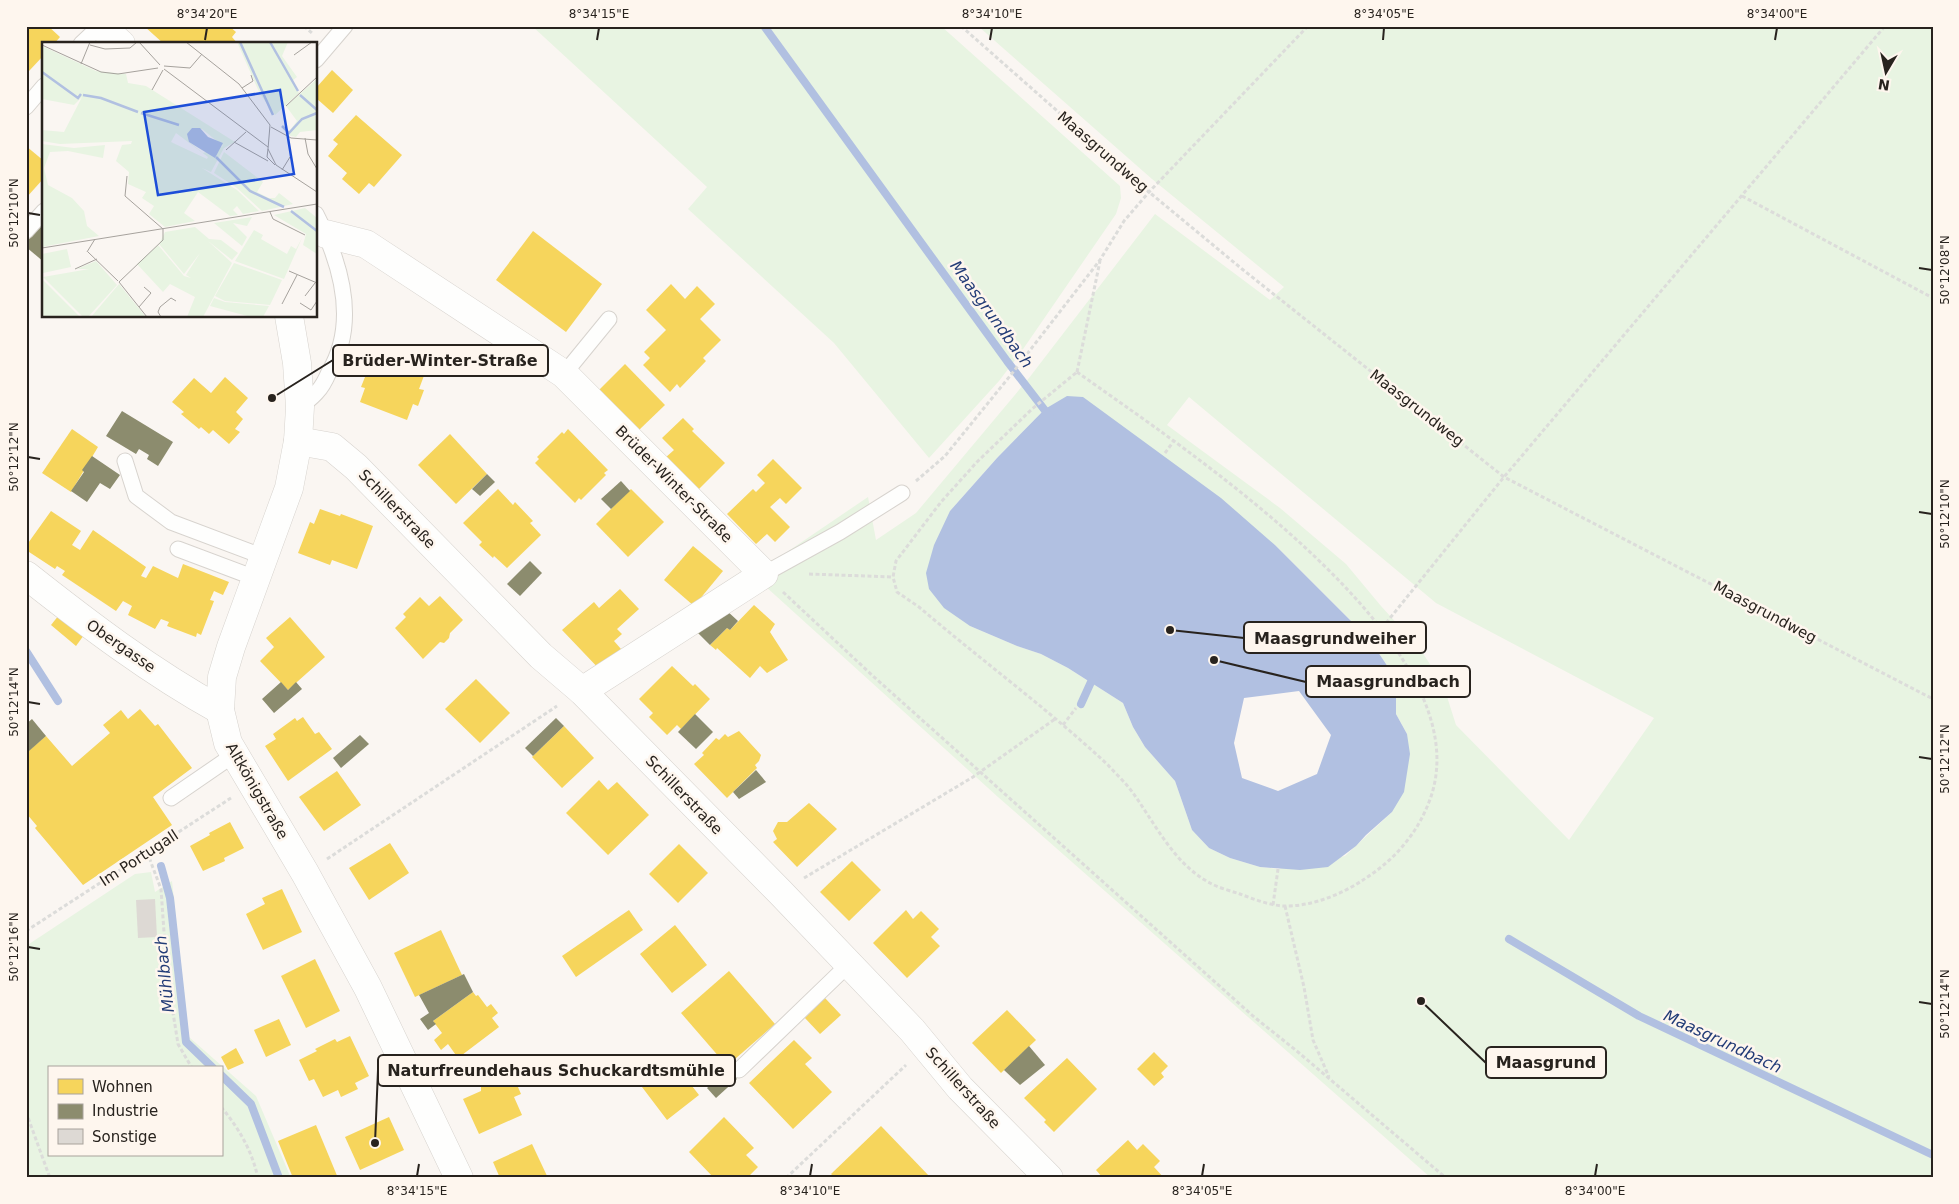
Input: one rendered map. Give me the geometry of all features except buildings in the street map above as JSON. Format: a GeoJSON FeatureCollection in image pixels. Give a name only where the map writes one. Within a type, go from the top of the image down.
{"type":"FeatureCollection","features":[{"type":"Feature","properties":{"kind":"street"},"geometry":{"type":"LineString","coordinates":[[100,26],[119,42]]}},
{"type":"Feature","properties":{"kind":"street","name":"Brüder-Winter-Straße"},"geometry":{"type":"LineString","coordinates":[[321,224],[366,244],[564,374],[764,574]]}},
{"type":"Feature","properties":{"kind":"street","name":"Altkönigstraße"},"geometry":{"type":"LineString","coordinates":[[290,318],[297,363],[300,407],[298,441],[289,488],[230,647],[222,677],[220,710],[228,743],[305,873],[368,988],[459,1178]]}},
{"type":"Feature","properties":{"kind":"street","name":"Schillerstraße"},"geometry":{"type":"LineString","coordinates":[[298,441],[332,447],[356,468],[540,656],[582,691],[780,892],[912,1030],[960,1088],[1048,1178]]}},
{"type":"Feature","properties":{"kind":"street"},"geometry":{"type":"LineString","coordinates":[[582,691],[764,574]]}},
{"type":"Feature","properties":{"kind":"street","name":"Obergasse"},"geometry":{"type":"LineString","coordinates":[[26,575],[97,630],[182,689],[220,710]]}},
{"type":"Feature","properties":{"kind":"lane"},"geometry":{"type":"LineString","coordinates":[[83,42],[100,26]]}},
{"type":"Feature","properties":{"kind":"lane"},"geometry":{"type":"LineString","coordinates":[[318,58],[345,26]]}},
{"type":"Feature","properties":{"kind":"lane"},"geometry":{"type":"LineString","coordinates":[[26,107],[42,88]]}},
{"type":"Feature","properties":{"kind":"lane"},"geometry":{"type":"LineString","coordinates":[[26,231],[42,213]]}},
{"type":"Feature","properties":{"kind":"lane"},"geometry":{"type":"LineString","coordinates":[[300,407],[318,391],[336,360],[342,343],[346,318],[343,291],[321,224]]}},
{"type":"Feature","properties":{"kind":"lane"},"geometry":{"type":"LineString","coordinates":[[564,374],[609,319]]}},
{"type":"Feature","properties":{"kind":"lane"},"geometry":{"type":"LineString","coordinates":[[125,461],[136,496],[172,522],[259,567]]}},
{"type":"Feature","properties":{"kind":"lane"},"geometry":{"type":"LineString","coordinates":[[764,574],[840,532],[902,493]]}},
{"type":"Feature","properties":{"kind":"lane"},"geometry":{"type":"LineString","coordinates":[[178,549],[259,567]]}},
{"type":"Feature","properties":{"kind":"lane"},"geometry":{"type":"LineString","coordinates":[[171,798],[235,754]]}},
{"type":"Feature","properties":{"kind":"lane"},"geometry":{"type":"LineString","coordinates":[[739,1070],[849,964]]}},
{"type":"Feature","properties":{"kind":"path","name":"Maasgrundweg"},"geometry":{"type":"LineString","coordinates":[[961,26],[1149,192],[1242,269],[1504,477],[1933,699]]}},
{"type":"Feature","properties":{"kind":"path"},"geometry":{"type":"LineString","coordinates":[[902,493],[945,456],[1020,364],[1100,260],[1124,221],[1149,192],[1308,26]]}},
{"type":"Feature","properties":{"kind":"path"},"geometry":{"type":"LineString","coordinates":[[1382,628],[1504,477],[1885,26]]}},
{"type":"Feature","properties":{"kind":"path"},"geometry":{"type":"LineString","coordinates":[[1742,196],[1933,298]]}},
{"type":"Feature","properties":{"kind":"path"},"geometry":{"type":"LineString","coordinates":[[1077,372],[1174,442],[1285,530],[1338,580],[1382,628],[1411,671],[1425,700],[1434,727],[1438,759],[1435,788],[1423,819],[1408,841],[1387,862],[1363,880],[1321,900],[1285,906],[1272,905],[1210,883],[1181,861],[1154,826],[1132,791],[1109,766],[1063,725],[919,607],[897,592],[893,577],[896,561],[941,502],[977,462],[1032,408],[1077,372],[1100,260]]}},
{"type":"Feature","properties":{"kind":"path"},"geometry":{"type":"LineString","coordinates":[[1166,453],[1174,442]]}},
{"type":"Feature","properties":{"kind":"path"},"geometry":{"type":"LineString","coordinates":[[764,574],[893,577]]}},
{"type":"Feature","properties":{"kind":"path"},"geometry":{"type":"LineString","coordinates":[[764,574],[873,676],[1253,1016],[1446,1178]]}},
{"type":"Feature","properties":{"kind":"path"},"geometry":{"type":"LineString","coordinates":[[305,873],[560,703],[582,691]]}},
{"type":"Feature","properties":{"kind":"path"},"geometry":{"type":"LineString","coordinates":[[1063,725],[1076,708]]}},
{"type":"Feature","properties":{"kind":"path"},"geometry":{"type":"LineString","coordinates":[[780,892],[981,772],[1055,719]]}},
{"type":"Feature","properties":{"kind":"path","name":"Im Portugall"},"geometry":{"type":"LineString","coordinates":[[26,931],[252,784]]}},
{"type":"Feature","properties":{"kind":"path"},"geometry":{"type":"LineString","coordinates":[[147,852],[161,889],[167,975],[178,1044],[191,1066]]}},
{"type":"Feature","properties":{"kind":"path"},"geometry":{"type":"LineString","coordinates":[[1272,905],[1278,869]]}},
{"type":"Feature","properties":{"kind":"path"},"geometry":{"type":"LineString","coordinates":[[1285,906],[1304,987],[1313,1040],[1330,1080]]}},
{"type":"Feature","properties":{"kind":"path"},"geometry":{"type":"LineString","coordinates":[[786,1178],[926,1046]]}},
{"type":"Feature","properties":{"kind":"path"},"geometry":{"type":"LineString","coordinates":[[222,1108],[233,1120],[254,1157],[258,1178]]}},
{"type":"Feature","properties":{"kind":"path"},"geometry":{"type":"LineString","coordinates":[[26,1112],[50,1178]]}},
{"type":"Feature","properties":{"kind":"green space"},"geometry":{"type":"Polygon","coordinates":[[[532,26],[941,26],[1120,186],[1121,198],[1116,214],[1019,355],[999,381],[929,458],[834,343],[688,209],[707,187],[532,26]]]}},
{"type":"Feature","properties":{"kind":"green space"},"geometry":{"type":"Polygon","coordinates":[[[978,26],[1933,26],[1933,1178],[1431,1178],[998,797],[753,575],[868,497],[876,540],[916,513],[1029,378],[1155,214],[1270,300],[1284,287],[1152,179],[978,26]],[[1189,397],[1167,425],[1280,508],[1346,564],[1420,649],[1443,684],[1456,725],[1569,840],[1654,718],[1436,603],[1189,397]],[[1045,409],[997,458],[950,511],[970,626],[1041,654],[1068,668],[1123,703],[1133,727],[1145,747],[1175,781],[1192,830],[1209,848],[1230,858],[1260,867],[1278,869],[1345,856],[1392,812],[1407,734],[1396,714],[1396,679],[1370,640],[1275,545],[1045,409]]]}},
{"type":"Feature","properties":{"kind":"green space"},"geometry":{"type":"Polygon","coordinates":[[[151,872],[155,892],[172,881],[189,1037],[222,1066],[48,1066],[48,1156],[222,1156],[222,1066],[256,1096],[291,1178],[26,1178],[26,946],[135,874],[151,872]]]}},
{"type":"Feature","properties":{"kind":"water"},"geometry":{"type":"Polygon","coordinates":[[[1067,396],[1083,397],[1221,498],[1275,545],[1370,640],[1396,679],[1396,714],[1407,734],[1410,754],[1404,792],[1392,812],[1356,846],[1328,867],[1300,870],[1260,867],[1230,858],[1209,848],[1192,830],[1175,781],[1145,747],[1133,727],[1123,703],[1068,668],[1041,654],[970,626],[944,608],[929,589],[926,573],[934,545],[950,511],[997,458],[1045,409],[1067,396]],[[1299,691],[1244,698],[1234,743],[1242,778],[1278,791],[1317,774],[1331,735],[1299,691]]]}},
{"type":"Feature","properties":{"kind":"waterway","name":"Maasgrundbach"},"geometry":{"type":"LineString","coordinates":[[764,26],[1007,361],[1050,417]]}},
{"type":"Feature","properties":{"kind":"waterway","name":"Mühlbach"},"geometry":{"type":"LineString","coordinates":[[26,651],[58,701]]}},
{"type":"Feature","properties":{"kind":"waterway"},"geometry":{"type":"LineString","coordinates":[[1081,704],[1091,682],[1097,675]]}},
{"type":"Feature","properties":{"kind":"waterway","name":"Mühlbach"},"geometry":{"type":"LineString","coordinates":[[161,866],[170,898],[186,1042],[211,1066]]}},
{"type":"Feature","properties":{"kind":"waterway","name":"Maasgrundbach"},"geometry":{"type":"LineString","coordinates":[[1509,939],[1639,1016],[1933,1155]]}},
{"type":"Feature","properties":{"kind":"waterway","name":"Mühlbach"},"geometry":{"type":"LineString","coordinates":[[222,1076],[251,1104],[279,1178]]}},
{"type":"Feature","properties":{"kind":"place","name":"Brüder-Winter-Straße"},"geometry":{"type":"Point","coordinates":[272,398]}},
{"type":"Feature","properties":{"kind":"place","name":"Maasgrundweiher"},"geometry":{"type":"Point","coordinates":[1170,630]}},
{"type":"Feature","properties":{"kind":"place","name":"Maasgrundbach"},"geometry":{"type":"Point","coordinates":[1214,660]}},
{"type":"Feature","properties":{"kind":"place","name":"Maasgrund"},"geometry":{"type":"Point","coordinates":[1421,1001]}},
{"type":"Feature","properties":{"kind":"place","name":"Naturfreundehaus Schuckardtsmühle"},"geometry":{"type":"Point","coordinates":[375,1143]}}]}
